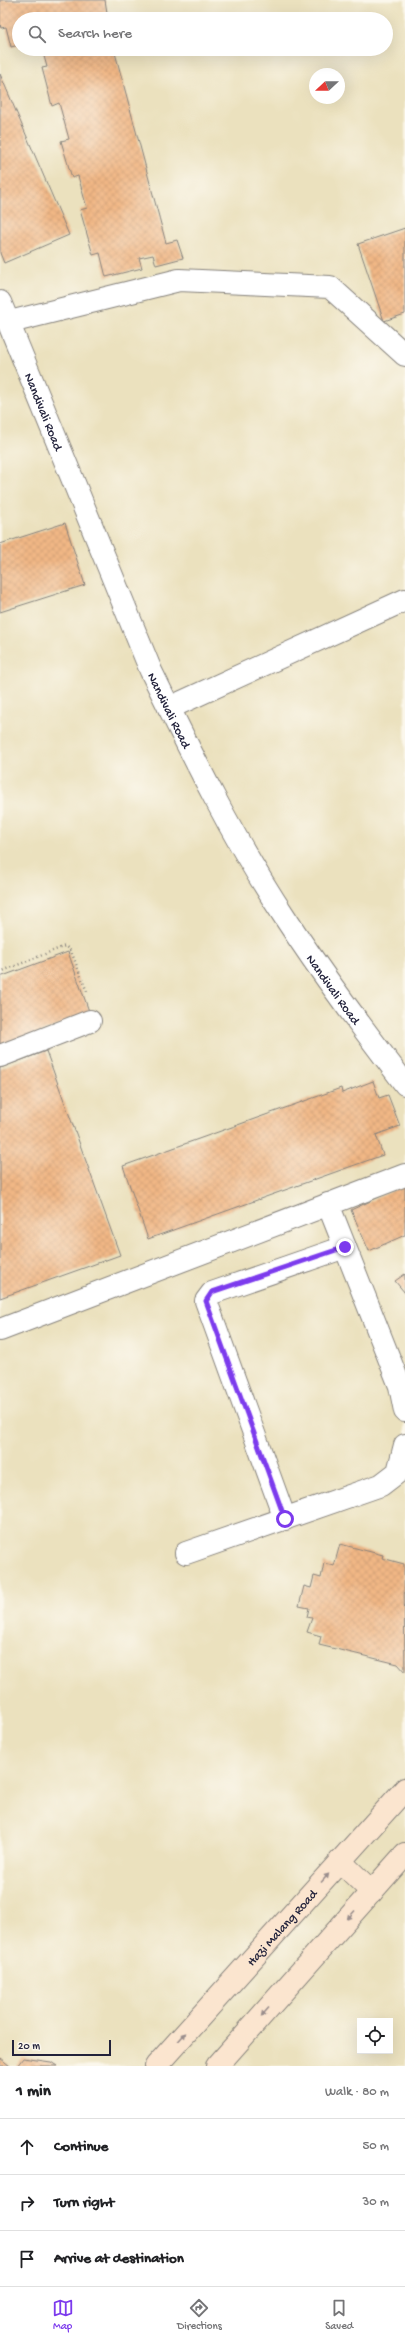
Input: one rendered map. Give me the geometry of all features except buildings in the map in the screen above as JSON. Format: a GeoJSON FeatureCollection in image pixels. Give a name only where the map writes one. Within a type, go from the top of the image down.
{"type":"FeatureCollection","features":[{"type":"Feature","properties":{"kind":"main road","name":"Hazi Malang Road"},"geometry":{"type":"LineString","coordinates":[[156,2066],[405,1789]]}},
{"type":"Feature","properties":{"kind":"main road"},"geometry":{"type":"LineString","coordinates":[[217,2066],[405,1854]]}},
{"type":"Feature","properties":{"kind":"main road"},"geometry":{"type":"LineString","coordinates":[[340,1861],[372,1892]]}},
{"type":"Feature","properties":{"kind":"street"},"geometry":{"type":"LineString","coordinates":[[10,322],[179,280],[330,287],[405,355]]}},
{"type":"Feature","properties":{"kind":"street","name":"Nandivali Road"},"geometry":{"type":"LineString","coordinates":[[0,302],[10,322],[151,671],[169,708],[240,844],[285,918],[331,986],[405,1084]]}},
{"type":"Feature","properties":{"kind":"street"},"geometry":{"type":"LineString","coordinates":[[169,708],[405,600]]}},
{"type":"Feature","properties":{"kind":"street"},"geometry":{"type":"LineString","coordinates":[[0,1056],[90,1022]]}},
{"type":"Feature","properties":{"kind":"street"},"geometry":{"type":"LineString","coordinates":[[0,1330],[405,1175]]}},
{"type":"Feature","properties":{"kind":"street"},"geometry":{"type":"LineString","coordinates":[[328,1204],[400,1386],[405,1411]]}},
{"type":"Feature","properties":{"kind":"street"},"geometry":{"type":"LineString","coordinates":[[285,1519],[206,1301],[212,1292],[345,1247]]}},
{"type":"Feature","properties":{"kind":"street"},"geometry":{"type":"LineString","coordinates":[[186,1553],[381,1485],[398,1472],[405,1445]]}},
{"type":"Feature","properties":{"kind":"path"},"geometry":{"type":"LineString","coordinates":[[0,972],[61,947],[69,948],[94,1011],[94,1019],[90,1022]]}},
{"type":"Feature","properties":{"kind":"route"},"geometry":{"type":"LineString","coordinates":[[285,1519],[207,1308],[206,1301],[212,1292],[345,1247]]}}]}
